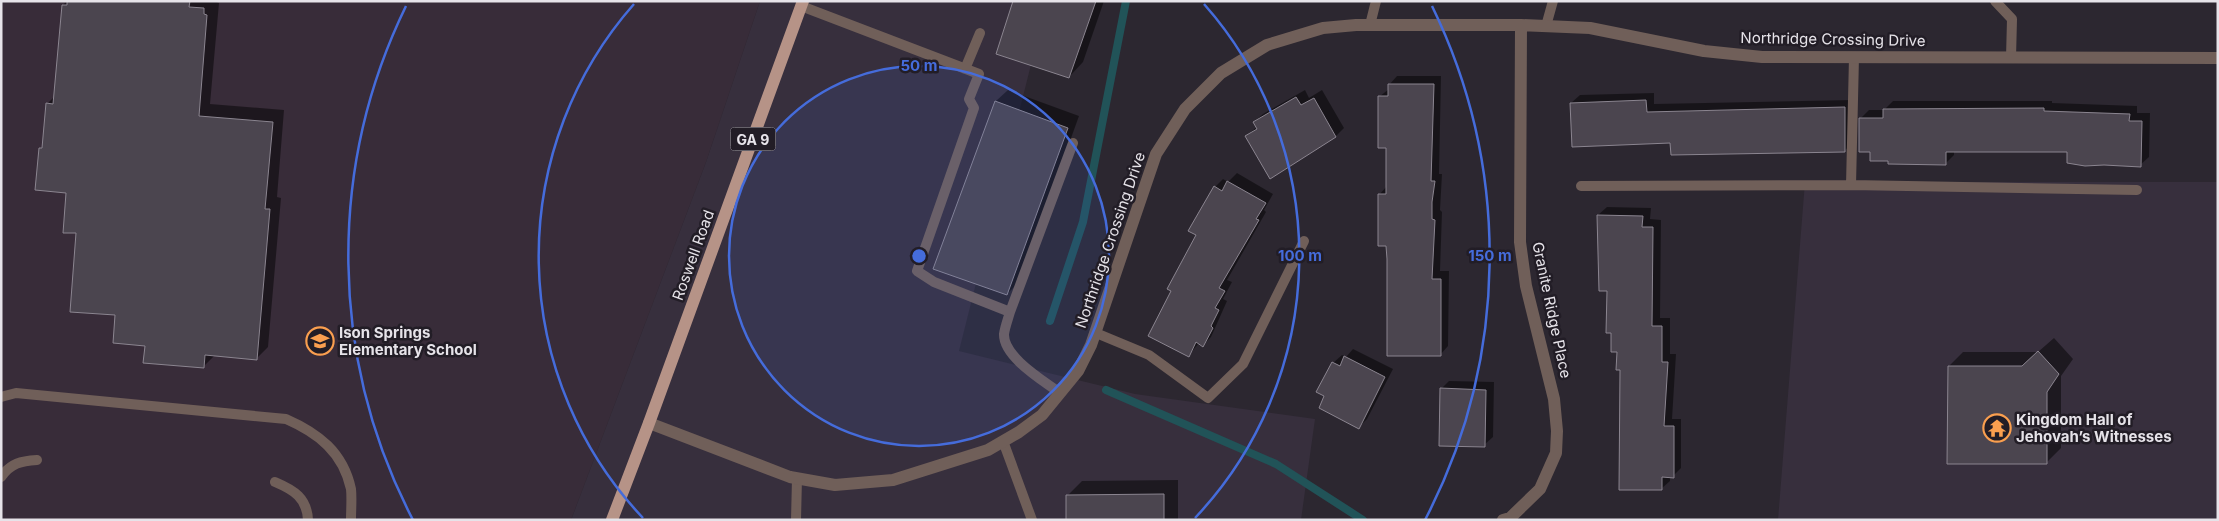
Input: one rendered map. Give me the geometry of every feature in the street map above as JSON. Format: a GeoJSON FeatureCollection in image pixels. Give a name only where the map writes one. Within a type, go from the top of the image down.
{"type":"FeatureCollection","features":[{"type":"Feature","properties":{"kind":"main road","name":"Roswell Road"},"geometry":{"type":"LineString","coordinates":[[612,520],[649,424],[802,3]]}},
{"type":"Feature","properties":{"kind":"street","name":"Northridge Crossing Drive"},"geometry":{"type":"LineString","coordinates":[[649,424],[797,478],[835,485],[893,480],[988,450],[1042,415],[1078,371],[1096,333],[1156,154],[1185,109],[1221,73],[1268,45],[1323,28],[1370,25],[1521,25],[1590,28],[1704,51],[1762,57],[2218,58]]}},
{"type":"Feature","properties":{"kind":"street","name":"Granite Ridge Place"},"geometry":{"type":"LineString","coordinates":[[1503,520],[1510,518],[1540,489],[1556,453],[1557,431],[1554,399],[1526,286],[1520,242],[1521,25]]}},
{"type":"Feature","properties":{"kind":"lane"},"geometry":{"type":"LineString","coordinates":[[1370,25],[1376,1]]}},
{"type":"Feature","properties":{"kind":"lane"},"geometry":{"type":"LineString","coordinates":[[1546,26],[1554,1]]}},
{"type":"Feature","properties":{"kind":"lane"},"geometry":{"type":"LineString","coordinates":[[1995,1],[2012,19],[2011,58]]}},
{"type":"Feature","properties":{"kind":"lane"},"geometry":{"type":"LineString","coordinates":[[802,3],[979,74],[969,100],[974,108],[917,270],[934,282],[1010,312]]}},
{"type":"Feature","properties":{"kind":"lane"},"geometry":{"type":"LineString","coordinates":[[966,69],[980,33]]}},
{"type":"Feature","properties":{"kind":"lane"},"geometry":{"type":"LineString","coordinates":[[1851,185],[1854,57]]}},
{"type":"Feature","properties":{"kind":"lane"},"geometry":{"type":"LineString","coordinates":[[1060,393],[1017,360],[1011,353],[1004,336],[1010,312],[1073,143]]}},
{"type":"Feature","properties":{"kind":"lane"},"geometry":{"type":"LineString","coordinates":[[1581,186],[1851,185],[2137,190]]}},
{"type":"Feature","properties":{"kind":"lane"},"geometry":{"type":"LineString","coordinates":[[1096,333],[1149,355],[1208,398],[1243,364],[1304,241]]}},
{"type":"Feature","properties":{"kind":"lane"},"geometry":{"type":"LineString","coordinates":[[1,397],[16,394],[286,419],[311,430],[340,458],[351,489],[351,520]]}},
{"type":"Feature","properties":{"kind":"lane"},"geometry":{"type":"LineString","coordinates":[[1003,441],[1032,520]]}},
{"type":"Feature","properties":{"kind":"lane"},"geometry":{"type":"LineString","coordinates":[[1,477],[6,470],[18,461],[37,460]]}},
{"type":"Feature","properties":{"kind":"lane"},"geometry":{"type":"LineString","coordinates":[[796,520],[797,478]]}},
{"type":"Feature","properties":{"kind":"lane"},"geometry":{"type":"LineString","coordinates":[[275,482],[294,490],[306,504],[308,520]]}},
{"type":"Feature","properties":{"kind":"shaded area","name":"Ison Springs Elementary School"},"geometry":{"type":"Polygon","coordinates":[[[1,1],[760,1],[706,162],[571,520],[1,520],[1,1]]]}},
{"type":"Feature","properties":{"kind":"shaded area"},"geometry":{"type":"Polygon","coordinates":[[[760,1],[1047,1],[959,351],[1135,394],[1315,419],[1301,520],[571,520],[706,162],[760,1]]]}},
{"type":"Feature","properties":{"kind":"shaded area"},"geometry":{"type":"Polygon","coordinates":[[[1805,182],[2218,182],[2218,520],[1778,520],[1805,182]]]}},
{"type":"Feature","properties":{"kind":"building"},"geometry":{"type":"Polygon","coordinates":[[[67,1],[190,1],[189,7],[204,8],[204,14],[207,15],[199,116],[273,122],[265,209],[270,209],[257,360],[205,355],[204,368],[143,363],[145,346],[113,343],[115,315],[70,312],[76,233],[63,233],[66,193],[35,190],[39,148],[42,148],[46,103],[53,104],[62,5],[67,5],[67,1]]]}},
{"type":"Feature","properties":{"kind":"building"},"geometry":{"type":"Polygon","coordinates":[[[1013,1],[1096,1],[1069,78],[996,54],[1013,1]]]}},
{"type":"Feature","properties":{"kind":"building"},"geometry":{"type":"Polygon","coordinates":[[[1388,84],[1434,84],[1431,181],[1435,181],[1432,219],[1435,220],[1432,279],[1441,279],[1441,356],[1387,356],[1386,246],[1378,246],[1378,194],[1386,194],[1386,148],[1378,148],[1378,96],[1388,96],[1388,84]]]}},
{"type":"Feature","properties":{"kind":"building"},"geometry":{"type":"Polygon","coordinates":[[[1296,97],[1301,105],[1314,98],[1336,137],[1270,179],[1245,136],[1257,129],[1253,122],[1296,97]]]}},
{"type":"Feature","properties":{"kind":"building"},"geometry":{"type":"Polygon","coordinates":[[[1646,100],[1647,112],[1845,107],[1845,152],[1671,155],[1670,143],[1572,147],[1570,103],[1646,100]]]}},
{"type":"Feature","properties":{"kind":"building"},"geometry":{"type":"Polygon","coordinates":[[[995,101],[1068,128],[1007,295],[933,269],[995,101]]]}},
{"type":"Feature","properties":{"kind":"building"},"geometry":{"type":"Polygon","coordinates":[[[2044,108],[2044,111],[2130,114],[2129,121],[2142,121],[2141,167],[2085,166],[2067,163],[2067,152],[1946,152],[1946,165],[1888,164],[1888,161],[1870,161],[1870,152],[1859,152],[1859,118],[1883,118],[1883,109],[2044,108]]]}},
{"type":"Feature","properties":{"kind":"building"},"geometry":{"type":"Polygon","coordinates":[[[1227,181],[1266,203],[1256,219],[1259,220],[1219,288],[1225,291],[1215,308],[1219,310],[1211,326],[1213,328],[1203,347],[1196,342],[1189,357],[1148,336],[1171,291],[1167,289],[1196,235],[1188,231],[1214,186],[1222,191],[1227,181]]]}},
{"type":"Feature","properties":{"kind":"building"},"geometry":{"type":"Polygon","coordinates":[[[1597,215],[1643,216],[1642,227],[1653,227],[1652,326],[1662,326],[1662,362],[1668,362],[1664,426],[1674,426],[1674,478],[1662,477],[1662,490],[1619,490],[1620,370],[1616,370],[1617,352],[1611,352],[1611,333],[1606,333],[1607,291],[1599,291],[1597,215]]]}},
{"type":"Feature","properties":{"kind":"building","name":"Kingdom Hall of Jehovah’s Witnesses"},"geometry":{"type":"Polygon","coordinates":[[[2038,351],[2059,374],[2047,392],[2047,464],[1947,464],[1948,366],[2022,366],[2038,351]]]}},
{"type":"Feature","properties":{"kind":"building"},"geometry":{"type":"Polygon","coordinates":[[[1344,356],[1385,377],[1359,429],[1319,408],[1324,396],[1316,392],[1332,362],[1340,366],[1344,356]]]}},
{"type":"Feature","properties":{"kind":"building"},"geometry":{"type":"Polygon","coordinates":[[[1440,388],[1486,390],[1485,447],[1439,446],[1440,388]]]}},
{"type":"Feature","properties":{"kind":"building"},"geometry":{"type":"Polygon","coordinates":[[[1164,494],[1164,520],[1066,520],[1066,495],[1164,494]]]}},
{"type":"Feature","properties":{"kind":"waterway"},"geometry":{"type":"LineString","coordinates":[[1050,321],[1083,222],[1126,1]]}},
{"type":"Feature","properties":{"kind":"waterway"},"geometry":{"type":"LineString","coordinates":[[1106,390],[1276,464],[1363,520]]}},
{"type":"Feature","properties":{"kind":"place","name":"Ison Springs Elementary School"},"geometry":{"type":"Point","coordinates":[320,341]}},
{"type":"Feature","properties":{"kind":"place","name":"Kingdom Hall of Jehovah’s Witnesses"},"geometry":{"type":"Point","coordinates":[1997,428]}}]}
